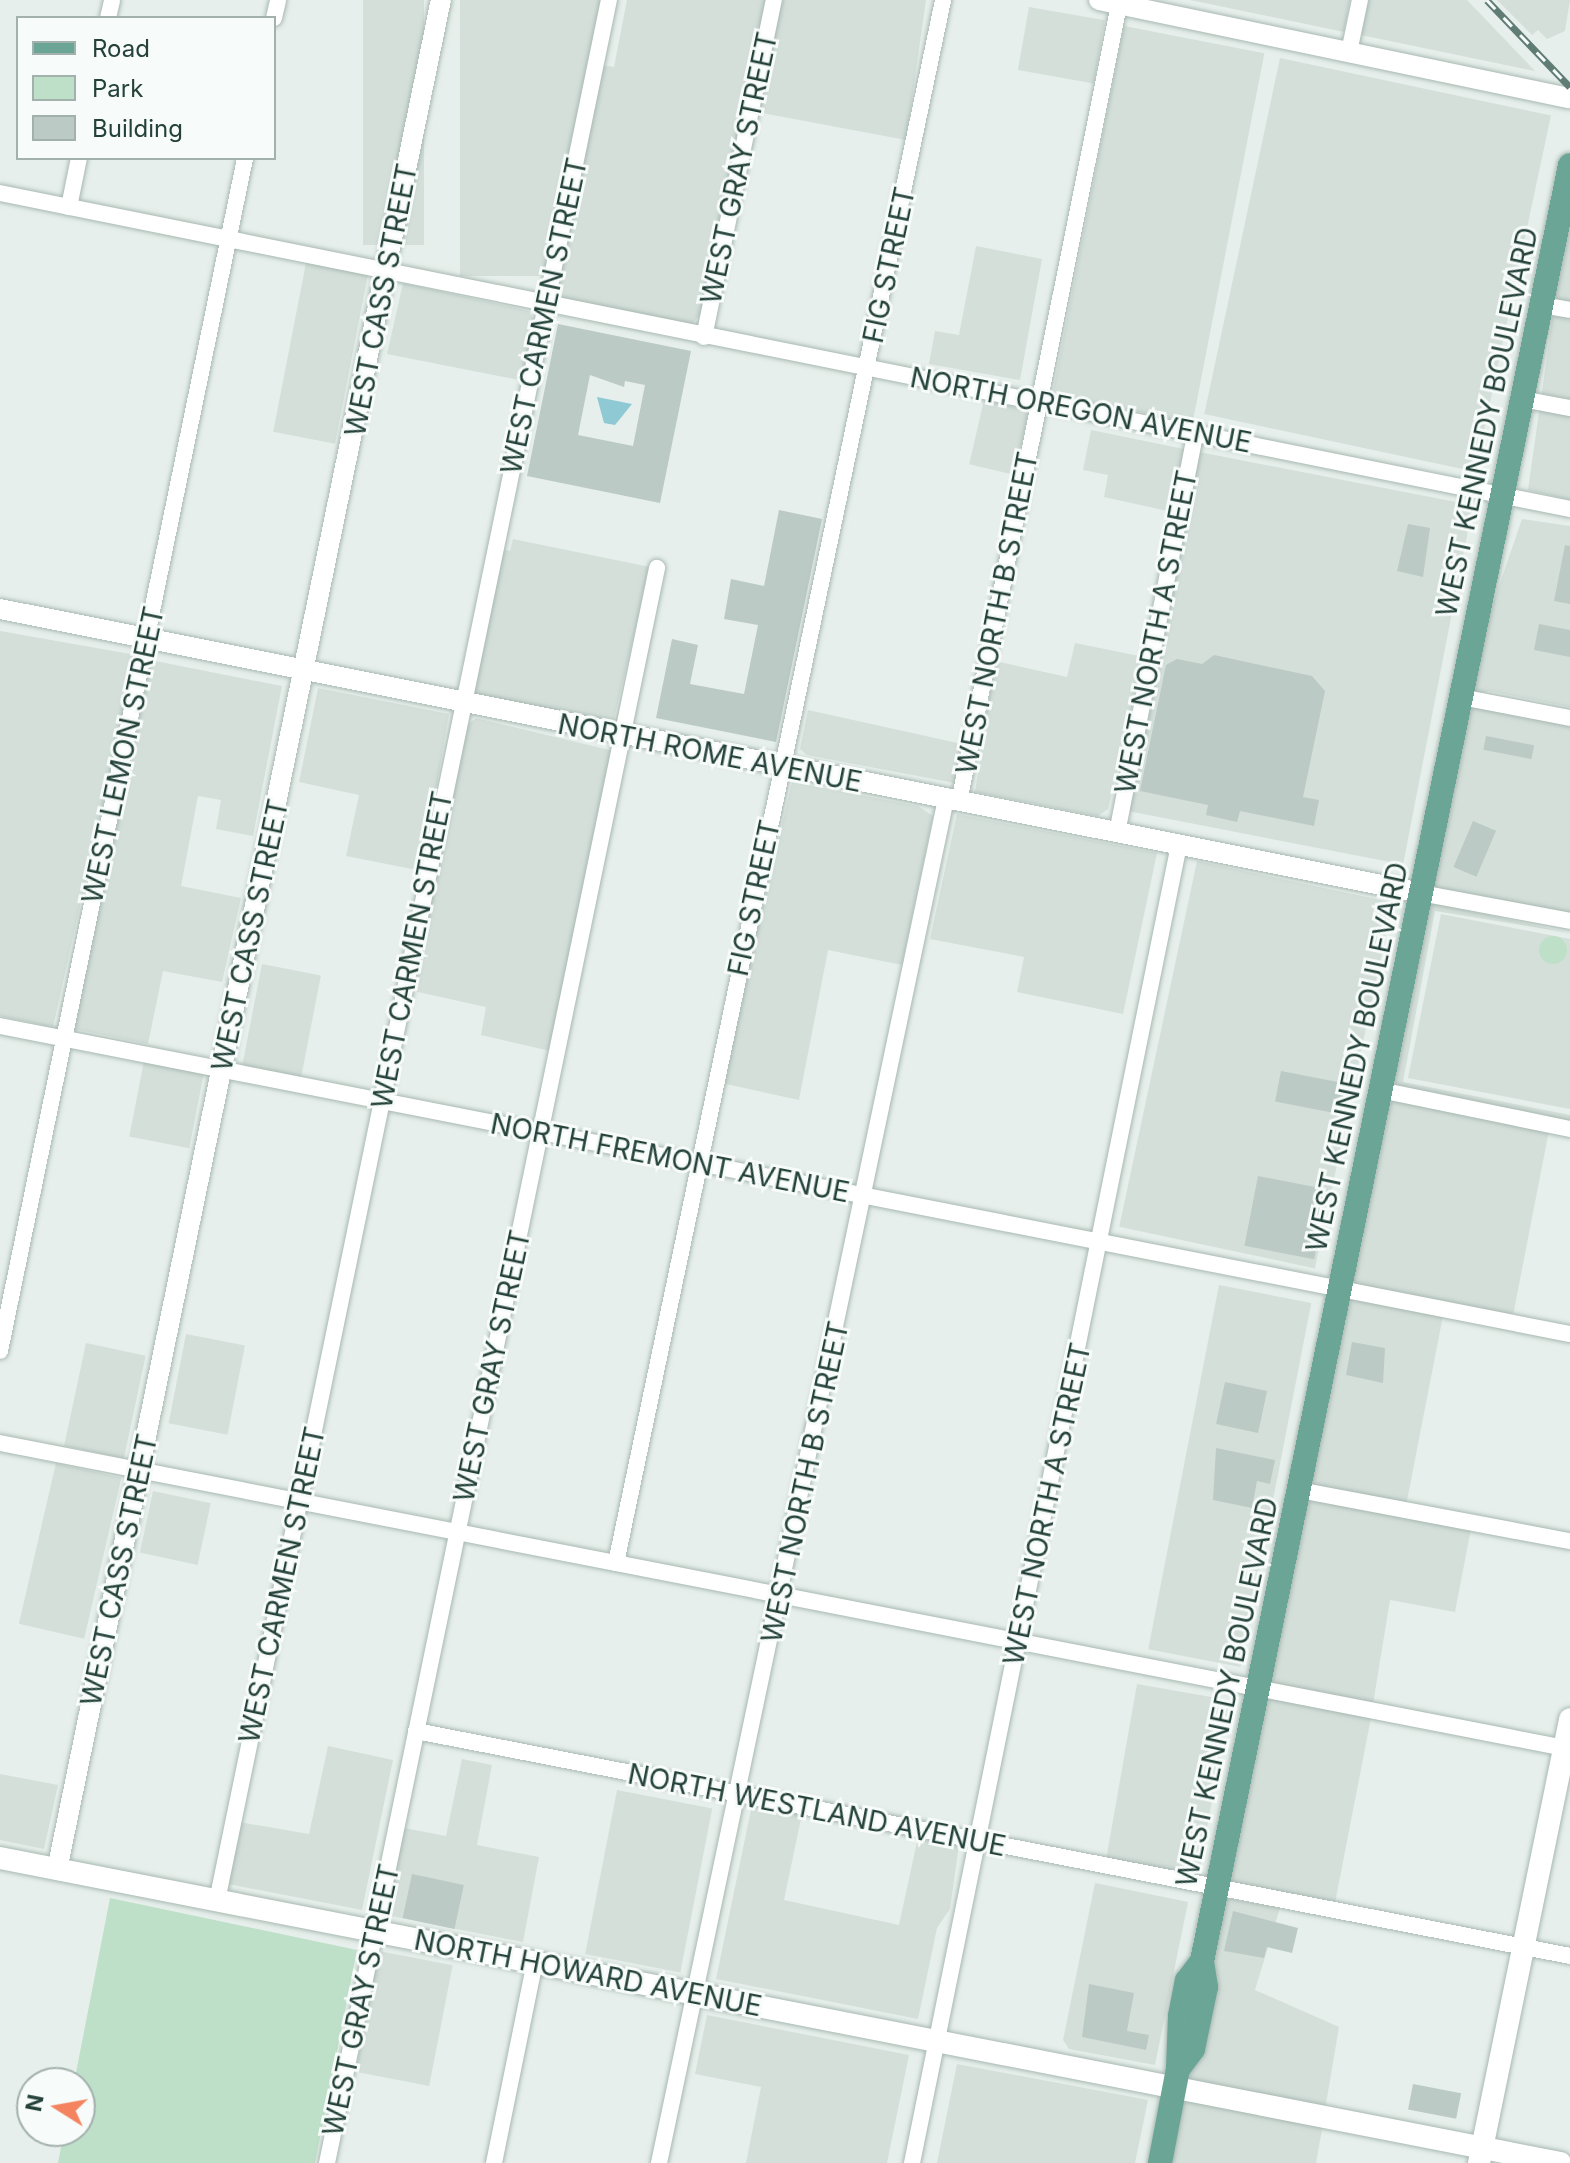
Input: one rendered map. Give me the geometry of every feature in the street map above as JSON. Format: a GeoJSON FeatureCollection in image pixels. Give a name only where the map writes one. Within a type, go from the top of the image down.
{"type":"FeatureCollection","features":[{"type":"Feature","properties":{"kind":"main road","name":"WEST KENNEDY BOULEVARD"},"geometry":{"type":"LineString","coordinates":[[1160,2163],[1177,2079],[1193,2049],[1206,1987],[1202,1961],[1570,165]]}},
{"type":"Feature","properties":{"kind":"main road"},"geometry":{"type":"LineString","coordinates":[[1480,2155],[1567,1748],[1570,1719]]}},
{"type":"Feature","properties":{"kind":"main road","name":"NORTH HOWARD AVENUE"},"geometry":{"type":"LineString","coordinates":[[0,1858],[937,2040],[1177,2079],[1480,2155],[1560,2163]]}},
{"type":"Feature","properties":{"kind":"street","name":"WEST CASS STREET"},"geometry":{"type":"LineString","coordinates":[[57,1870],[441,0]]}},
{"type":"Feature","properties":{"kind":"street","name":"WEST CARMEN STREET"},"geometry":{"type":"LineString","coordinates":[[217,1901],[609,0]]}},
{"type":"Feature","properties":{"kind":"street","name":"WEST GRAY STREET"},"geometry":{"type":"LineString","coordinates":[[704,337],[774,0]]}},
{"type":"Feature","properties":{"kind":"street","name":"FIG STREET"},"geometry":{"type":"LineString","coordinates":[[616,1563],[943,0]]}},
{"type":"Feature","properties":{"kind":"street"},"geometry":{"type":"LineString","coordinates":[[1349,52],[1360,0]]}},
{"type":"Feature","properties":{"kind":"street"},"geometry":{"type":"LineString","coordinates":[[1113,1],[1570,98]]}},
{"type":"Feature","properties":{"kind":"street","name":"WEST NORTH B STREET"},"geometry":{"type":"LineString","coordinates":[[659,2163],[740,1795],[864,1196],[1040,401],[1113,1]]}},
{"type":"Feature","properties":{"kind":"street"},"geometry":{"type":"LineString","coordinates":[[69,207],[79,160]]}},
{"type":"Feature","properties":{"kind":"street","name":"WEST LEMON STREET"},"geometry":{"type":"LineString","coordinates":[[0,1351],[245,160]]}},
{"type":"Feature","properties":{"kind":"street","name":"NORTH OREGON AVENUE"},"geometry":{"type":"LineString","coordinates":[[0,193],[704,337],[1196,431],[1570,509]]}},
{"type":"Feature","properties":{"kind":"street"},"geometry":{"type":"LineString","coordinates":[[1542,305],[1570,310]]}},
{"type":"Feature","properties":{"kind":"street"},"geometry":{"type":"LineString","coordinates":[[1522,399],[1570,408]]}},
{"type":"Feature","properties":{"kind":"street","name":"WEST NORTH A STREET"},"geometry":{"type":"LineString","coordinates":[[1117,833],[1196,431]]}},
{"type":"Feature","properties":{"kind":"street","name":"WEST GRAY STREET"},"geometry":{"type":"LineString","coordinates":[[327,2163],[657,568]]}},
{"type":"Feature","properties":{"kind":"street","name":"NORTH ROME AVENUE"},"geometry":{"type":"LineString","coordinates":[[0,609],[305,673],[1421,893]]}},
{"type":"Feature","properties":{"kind":"street"},"geometry":{"type":"LineString","coordinates":[[1461,697],[1570,718]]}},
{"type":"Feature","properties":{"kind":"street","name":"WEST NORTH A STREET"},"geometry":{"type":"LineString","coordinates":[[912,2163],[1101,1243],[1179,845]]}},
{"type":"Feature","properties":{"kind":"street"},"geometry":{"type":"LineString","coordinates":[[1421,893],[1570,921]]}},
{"type":"Feature","properties":{"kind":"street","name":"NORTH FREMONT AVENUE"},"geometry":{"type":"LineString","coordinates":[[0,1026],[1570,1334]]}},
{"type":"Feature","properties":{"kind":"street"},"geometry":{"type":"LineString","coordinates":[[1380,1090],[1570,1129]]}},
{"type":"Feature","properties":{"kind":"street"},"geometry":{"type":"LineString","coordinates":[[0,1443],[1567,1748]]}},
{"type":"Feature","properties":{"kind":"street"},"geometry":{"type":"LineString","coordinates":[[1299,1490],[1570,1541]]}},
{"type":"Feature","properties":{"kind":"street","name":"NORTH WESTLAND AVENUE"},"geometry":{"type":"LineString","coordinates":[[416,1731],[1570,1956]]}},
{"type":"Feature","properties":{"kind":"street"},"geometry":{"type":"LineString","coordinates":[[494,2163],[535,1962]]}},
{"type":"Feature","properties":{"kind":"shaded area"},"geometry":{"type":"Polygon","coordinates":[[[363,0],[424,0],[424,245],[363,245],[363,0]]]}},
{"type":"Feature","properties":{"kind":"shaded area"},"geometry":{"type":"Polygon","coordinates":[[[460,0],[603,0],[603,276],[460,276],[460,0]]]}},
{"type":"Feature","properties":{"kind":"shaded area"},"geometry":{"type":"Polygon","coordinates":[[[627,0],[767,0],[702,313],[691,325],[555,296],[600,65],[614,67],[627,0]]]}},
{"type":"Feature","properties":{"kind":"shaded area"},"geometry":{"type":"Polygon","coordinates":[[[780,0],[926,0],[906,140],[756,112],[780,0]]]}},
{"type":"Feature","properties":{"kind":"shaded area"},"geometry":{"type":"Polygon","coordinates":[[[1190,0],[1350,0],[1344,32],[1190,0]]]}},
{"type":"Feature","properties":{"kind":"shaded area"},"geometry":{"type":"Polygon","coordinates":[[[1367,0],[1467,0],[1535,71],[1361,35],[1367,0]]]}},
{"type":"Feature","properties":{"kind":"shaded area"},"geometry":{"type":"Polygon","coordinates":[[[1497,0],[1570,0],[1565,31],[1547,39],[1538,30],[1532,35],[1497,0]]]}},
{"type":"Feature","properties":{"kind":"shaded area"},"geometry":{"type":"Polygon","coordinates":[[[1029,7],[1105,20],[1094,83],[1018,70],[1029,7]]]}},
{"type":"Feature","properties":{"kind":"shaded area"},"geometry":{"type":"Polygon","coordinates":[[[1124,26],[1264,53],[1193,422],[1052,395],[1124,26]]]}},
{"type":"Feature","properties":{"kind":"shaded area"},"geometry":{"type":"Polygon","coordinates":[[[1280,58],[1551,116],[1475,472],[1204,414],[1280,58]]]}},
{"type":"Feature","properties":{"kind":"shaded area"},"geometry":{"type":"Polygon","coordinates":[[[1570,193],[1570,500],[1528,490],[1570,193]]]}},
{"type":"Feature","properties":{"kind":"shaded area"},"geometry":{"type":"Polygon","coordinates":[[[976,246],[1042,259],[1020,380],[929,364],[935,331],[959,335],[976,246]]]}},
{"type":"Feature","properties":{"kind":"shaded area"},"geometry":{"type":"Polygon","coordinates":[[[306,263],[368,275],[335,444],[273,432],[306,263]]]}},
{"type":"Feature","properties":{"kind":"shaded area"},"geometry":{"type":"Polygon","coordinates":[[[403,283],[529,311],[535,322],[524,381],[387,354],[403,283]]]}},
{"type":"Feature","properties":{"kind":"shaded area"},"geometry":{"type":"Polygon","coordinates":[[[984,400],[1029,410],[1014,475],[969,464],[984,400]]]}},
{"type":"Feature","properties":{"kind":"shaded area"},"geometry":{"type":"Polygon","coordinates":[[[1091,430],[1184,449],[1172,512],[1104,497],[1108,475],[1083,470],[1091,430]]]}},
{"type":"Feature","properties":{"kind":"shaded area"},"geometry":{"type":"Polygon","coordinates":[[[1199,452],[1473,505],[1403,865],[1129,811],[1199,452]]]}},
{"type":"Feature","properties":{"kind":"shaded area"},"geometry":{"type":"Polygon","coordinates":[[[1522,519],[1570,526],[1570,707],[1489,691],[1463,697],[1570,727],[1570,921],[1421,893],[1461,697],[1522,519]]]}},
{"type":"Feature","properties":{"kind":"shaded area"},"geometry":{"type":"Polygon","coordinates":[[[513,539],[650,567],[613,723],[474,695],[502,549],[510,551],[513,539]]]}},
{"type":"Feature","properties":{"kind":"shaded area"},"geometry":{"type":"Polygon","coordinates":[[[0,631],[136,655],[53,1027],[0,1016],[0,631]]]}},
{"type":"Feature","properties":{"kind":"shaded area"},"geometry":{"type":"Polygon","coordinates":[[[1075,643],[1144,657],[1108,809],[1098,816],[975,792],[995,661],[1067,677],[1075,643]]]}},
{"type":"Feature","properties":{"kind":"shaded area"},"geometry":{"type":"Polygon","coordinates":[[[150,660],[282,686],[253,836],[216,829],[221,800],[198,796],[181,886],[241,898],[222,982],[163,971],[148,1044],[74,1029],[150,660]]]}},
{"type":"Feature","properties":{"kind":"shaded area"},"geometry":{"type":"Polygon","coordinates":[[[318,688],[449,714],[422,871],[346,856],[359,795],[299,782],[318,688]]]}},
{"type":"Feature","properties":{"kind":"shaded area"},"geometry":{"type":"Polygon","coordinates":[[[808,710],[962,744],[955,783],[807,755],[800,749],[808,710]]]}},
{"type":"Feature","properties":{"kind":"shaded area"},"geometry":{"type":"Polygon","coordinates":[[[476,718],[614,751],[550,1051],[481,1035],[486,1007],[409,990],[464,728],[476,718]]]}},
{"type":"Feature","properties":{"kind":"shaded area"},"geometry":{"type":"Polygon","coordinates":[[[792,782],[918,806],[933,816],[902,965],[828,950],[799,1100],[721,1083],[792,782]]]}},
{"type":"Feature","properties":{"kind":"shaded area"},"geometry":{"type":"Polygon","coordinates":[[[957,814],[1157,853],[1123,1014],[1017,992],[1024,957],[930,939],[957,814]]]}},
{"type":"Feature","properties":{"kind":"shaded area"},"geometry":{"type":"Polygon","coordinates":[[[1197,861],[1393,903],[1315,1268],[1119,1227],[1197,861]]]}},
{"type":"Feature","properties":{"kind":"shaded area"},"geometry":{"type":"Polygon","coordinates":[[[1427,901],[1570,933],[1435,911],[1403,1082],[1570,1115],[1570,1122],[1389,1085],[1427,901]]]}},
{"type":"Feature","properties":{"kind":"shaded area"},"geometry":{"type":"Polygon","coordinates":[[[1441,914],[1570,939],[1570,1109],[1408,1078],[1441,914]]]}},
{"type":"Feature","properties":{"kind":"shaded area"},"geometry":{"type":"Polygon","coordinates":[[[262,964],[321,975],[301,1079],[242,1067],[262,964]]]}},
{"type":"Feature","properties":{"kind":"shaded area"},"geometry":{"type":"Polygon","coordinates":[[[144,1061],[204,1073],[189,1148],[129,1137],[144,1061]]]}},
{"type":"Feature","properties":{"kind":"shaded area"},"geometry":{"type":"Polygon","coordinates":[[[1386,1099],[1549,1131],[1513,1317],[1350,1286],[1386,1099]]]}},
{"type":"Feature","properties":{"kind":"shaded area"},"geometry":{"type":"Polygon","coordinates":[[[1219,1285],[1311,1303],[1240,1667],[1148,1649],[1219,1285]]]}},
{"type":"Feature","properties":{"kind":"shaded area"},"geometry":{"type":"Polygon","coordinates":[[[1340,1290],[1444,1310],[1405,1510],[1301,1490],[1340,1290]]]}},
{"type":"Feature","properties":{"kind":"shaded area"},"geometry":{"type":"Polygon","coordinates":[[[186,1334],[245,1345],[228,1435],[169,1423],[186,1334]]]}},
{"type":"Feature","properties":{"kind":"shaded area"},"geometry":{"type":"Polygon","coordinates":[[[86,1343],[146,1356],[124,1458],[64,1446],[86,1343]]]}},
{"type":"Feature","properties":{"kind":"shaded area"},"geometry":{"type":"Polygon","coordinates":[[[56,1463],[121,1478],[84,1639],[19,1624],[56,1463]]]}},
{"type":"Feature","properties":{"kind":"shaded area"},"geometry":{"type":"Polygon","coordinates":[[[153,1491],[211,1503],[198,1565],[140,1553],[153,1491]]]}},
{"type":"Feature","properties":{"kind":"shaded area"},"geometry":{"type":"Polygon","coordinates":[[[1305,1498],[1471,1529],[1455,1612],[1390,1600],[1373,1704],[1267,1684],[1305,1498]]]}},
{"type":"Feature","properties":{"kind":"shaded area"},"geometry":{"type":"Polygon","coordinates":[[[1137,1684],[1230,1700],[1198,1877],[1106,1860],[1137,1684]]]}},
{"type":"Feature","properties":{"kind":"shaded area"},"geometry":{"type":"Polygon","coordinates":[[[1264,1697],[1371,1718],[1335,1905],[1228,1884],[1264,1697]]]}},
{"type":"Feature","properties":{"kind":"shaded area"},"geometry":{"type":"Polygon","coordinates":[[[328,1746],[393,1760],[362,1910],[228,1884],[239,1822],[309,1834],[328,1746]]]}},
{"type":"Feature","properties":{"kind":"shaded area"},"geometry":{"type":"Polygon","coordinates":[[[462,1759],[492,1765],[477,1845],[539,1857],[523,1942],[386,1915],[404,1828],[446,1836],[462,1759]]]}},
{"type":"Feature","properties":{"kind":"shaded area"},"geometry":{"type":"Polygon","coordinates":[[[0,1774],[58,1785],[44,1849],[0,1840],[0,1774]]]}},
{"type":"Feature","properties":{"kind":"shaded area"},"geometry":{"type":"Polygon","coordinates":[[[617,1790],[712,1809],[680,1972],[585,1954],[617,1790]]]}},
{"type":"Feature","properties":{"kind":"shaded area"},"geometry":{"type":"Polygon","coordinates":[[[752,1805],[802,1814],[784,1900],[899,1925],[918,1837],[959,1845],[950,1909],[937,1928],[918,2019],[716,1979],[752,1805]]]}},
{"type":"Feature","properties":{"kind":"shaded area"},"geometry":{"type":"Polygon","coordinates":[[[1095,1883],[1188,1902],[1155,2065],[1069,2049],[1063,2040],[1095,1883]]]}},
{"type":"Feature","properties":{"kind":"shaded area"},"geometry":{"type":"Polygon","coordinates":[[[1223,1898],[1280,1908],[1255,1990],[1339,2027],[1325,2110],[1184,2083],[1223,1898]]]}},
{"type":"Feature","properties":{"kind":"shaded area"},"geometry":{"type":"Polygon","coordinates":[[[379,1951],[453,1965],[429,2086],[356,2072],[379,1951]]]}},
{"type":"Feature","properties":{"kind":"shaded area"},"geometry":{"type":"Polygon","coordinates":[[[707,2015],[909,2055],[887,2163],[746,2163],[761,2087],[695,2074],[707,2015]]]}},
{"type":"Feature","properties":{"kind":"shaded area"},"geometry":{"type":"Polygon","coordinates":[[[957,2064],[1148,2100],[1135,2163],[937,2163],[957,2064]]]}},
{"type":"Feature","properties":{"kind":"shaded area"},"geometry":{"type":"Polygon","coordinates":[[[1181,2097],[1323,2124],[1316,2163],[1168,2163],[1181,2097]]]}},
{"type":"Feature","properties":{"kind":"green space"},"geometry":{"type":"Polygon","coordinates":[[[1553,936],[1563,940],[1567,950],[1563,960],[1553,964],[1543,960],[1539,950],[1543,940],[1553,936]]]}},
{"type":"Feature","properties":{"kind":"green space"},"geometry":{"type":"Polygon","coordinates":[[[110,1898],[357,1950],[315,2163],[58,2163],[61,2147],[96,2147],[96,2067],[77,2067],[110,1898]]]}},
{"type":"Feature","properties":{"kind":"water"},"geometry":{"type":"Polygon","coordinates":[[[597,397],[632,404],[615,425],[604,423],[597,397]]]}},
{"type":"Feature","properties":{"kind":"building"},"geometry":{"type":"Polygon","coordinates":[[[558,324],[691,351],[660,503],[527,476],[558,324]],[[590,375],[578,435],[633,446],[645,385],[625,381],[624,387],[590,375]]]}},
{"type":"Feature","properties":{"kind":"building"},"geometry":{"type":"Polygon","coordinates":[[[779,510],[822,519],[776,742],[656,718],[672,639],[698,645],[690,684],[744,694],[758,625],[724,619],[731,579],[764,586],[779,510]]]}},
{"type":"Feature","properties":{"kind":"building"},"geometry":{"type":"Polygon","coordinates":[[[1408,524],[1430,528],[1423,577],[1397,571],[1408,524]]]}},
{"type":"Feature","properties":{"kind":"building"},"geometry":{"type":"Polygon","coordinates":[[[1565,545],[1570,546],[1570,604],[1554,601],[1565,545]]]}},
{"type":"Feature","properties":{"kind":"building"},"geometry":{"type":"Polygon","coordinates":[[[1539,624],[1570,630],[1570,657],[1534,650],[1539,624]]]}},
{"type":"Feature","properties":{"kind":"building"},"geometry":{"type":"Polygon","coordinates":[[[1214,655],[1312,676],[1325,691],[1303,797],[1319,800],[1314,826],[1240,811],[1237,822],[1206,815],[1208,805],[1140,791],[1166,665],[1177,659],[1202,664],[1214,655]]]}},
{"type":"Feature","properties":{"kind":"building"},"geometry":{"type":"Polygon","coordinates":[[[1486,736],[1534,745],[1531,759],[1483,750],[1486,736]]]}},
{"type":"Feature","properties":{"kind":"building"},"geometry":{"type":"Polygon","coordinates":[[[1473,821],[1496,831],[1476,877],[1453,867],[1473,821]]]}},
{"type":"Feature","properties":{"kind":"building"},"geometry":{"type":"Polygon","coordinates":[[[1281,1071],[1351,1085],[1345,1115],[1275,1101],[1281,1071]]]}},
{"type":"Feature","properties":{"kind":"building"},"geometry":{"type":"Polygon","coordinates":[[[1258,1176],[1328,1190],[1314,1259],[1244,1246],[1258,1176]]]}},
{"type":"Feature","properties":{"kind":"building"},"geometry":{"type":"Polygon","coordinates":[[[1352,1342],[1385,1348],[1383,1383],[1346,1375],[1352,1342]]]}},
{"type":"Feature","properties":{"kind":"building"},"geometry":{"type":"Polygon","coordinates":[[[1225,1382],[1267,1391],[1258,1433],[1216,1424],[1225,1382]]]}},
{"type":"Feature","properties":{"kind":"building"},"geometry":{"type":"Polygon","coordinates":[[[1216,1448],[1275,1460],[1270,1484],[1257,1481],[1252,1508],[1213,1500],[1216,1448]]]}},
{"type":"Feature","properties":{"kind":"building"},"geometry":{"type":"Polygon","coordinates":[[[412,1874],[464,1885],[454,1929],[403,1918],[412,1874]]]}},
{"type":"Feature","properties":{"kind":"building"},"geometry":{"type":"Polygon","coordinates":[[[1233,1911],[1298,1928],[1292,1953],[1267,1947],[1264,1958],[1224,1951],[1233,1911]]]}},
{"type":"Feature","properties":{"kind":"building"},"geometry":{"type":"Polygon","coordinates":[[[1089,1984],[1134,1993],[1127,2031],[1149,2035],[1146,2050],[1082,2037],[1089,1984]]]}},
{"type":"Feature","properties":{"kind":"building"},"geometry":{"type":"Polygon","coordinates":[[[1413,2084],[1461,2093],[1456,2119],[1408,2110],[1413,2084]]]}},
{"type":"Feature","properties":{"kind":"railway"},"geometry":{"type":"LineString","coordinates":[[1487,0],[1570,87]]}}]}
